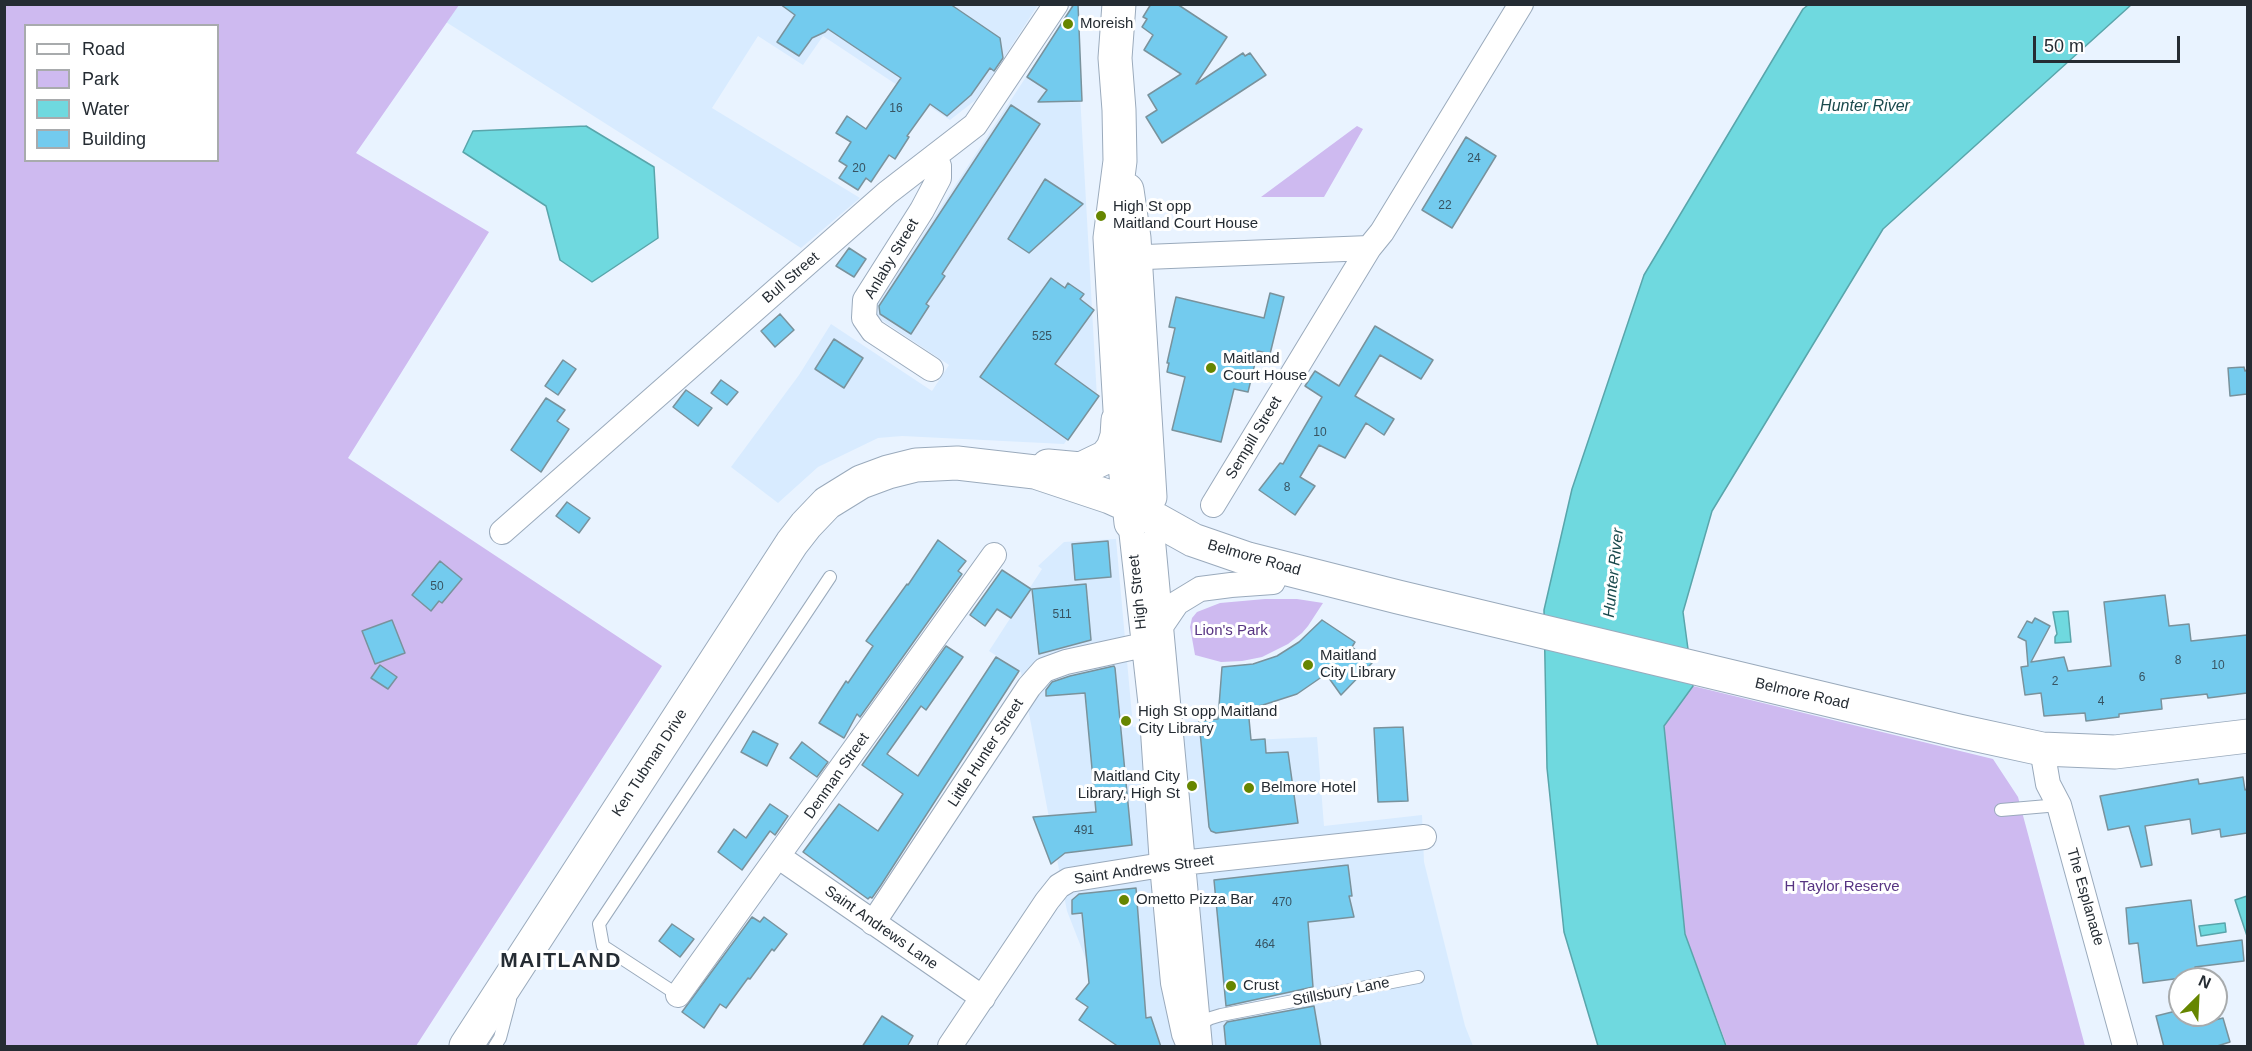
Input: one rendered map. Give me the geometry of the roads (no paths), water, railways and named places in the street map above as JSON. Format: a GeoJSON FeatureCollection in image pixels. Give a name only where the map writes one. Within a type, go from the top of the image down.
{"type":"FeatureCollection","features":[{"type":"Feature","properties":{"kind":"main road","name":"High Street"},"geometry":{"type":"LineString","coordinates":[[1099,4],[1115,58]]}},
{"type":"Feature","properties":{"kind":"main road","name":"High Street"},"geometry":{"type":"LineString","coordinates":[[1119,4],[1115,58],[1124,258],[1142,523]]}},
{"type":"Feature","properties":{"kind":"main road","name":"High Street"},"geometry":{"type":"LineString","coordinates":[[1124,258],[1119,395],[1142,523]]}},
{"type":"Feature","properties":{"kind":"main road"},"geometry":{"type":"LineString","coordinates":[[957,463],[1001,460],[1081,469],[1106,457],[1113,448],[1117,436],[1119,395]]}},
{"type":"Feature","properties":{"kind":"main road","name":"Ken Tubman Drive"},"geometry":{"type":"LineString","coordinates":[[466,1047],[792,543],[820,511],[846,490],[888,472],[916,465],[957,463],[1035,472],[1080,486],[1142,523]]}},
{"type":"Feature","properties":{"kind":"main road","name":"Ken Tubman Drive"},"geometry":{"type":"LineString","coordinates":[[846,490],[898,477],[923,474],[980,477],[1066,500],[1109,518],[1142,523]]}},
{"type":"Feature","properties":{"kind":"main road","name":"Belmore Road"},"geometry":{"type":"LineString","coordinates":[[1142,523],[1185,558],[1221,572],[1273,582],[1362,587]]}},
{"type":"Feature","properties":{"kind":"main road","name":"Belmore Road"},"geometry":{"type":"LineString","coordinates":[[1142,523],[1226,553],[1398,597],[2042,749],[2115,752],[2247,736]]}},
{"type":"Feature","properties":{"kind":"street","name":"Bull Street"},"geometry":{"type":"LineString","coordinates":[[502,532],[887,193],[975,125],[1056,4]]}},
{"type":"Feature","properties":{"kind":"street","name":"Sempill Street"},"geometry":{"type":"LineString","coordinates":[[1213,505],[1521,4]]}},
{"type":"Feature","properties":{"kind":"street","name":"Anlaby Street"},"geometry":{"type":"LineString","coordinates":[[931,369],[873,331],[864,318],[865,300],[922,210],[939,178],[939,166],[935,156]]}},
{"type":"Feature","properties":{"kind":"street"},"geometry":{"type":"LineString","coordinates":[[1124,258],[1369,248]]}},
{"type":"Feature","properties":{"kind":"street","name":"High Street"},"geometry":{"type":"LineString","coordinates":[[1142,523],[1162,626],[1161,716],[1172,863],[1196,1041]]}},
{"type":"Feature","properties":{"kind":"street","name":"High Street"},"geometry":{"type":"LineString","coordinates":[[1142,523],[1144,645],[1161,716]]}},
{"type":"Feature","properties":{"kind":"street","name":"Denman Street"},"geometry":{"type":"LineString","coordinates":[[678,995],[994,555]]}},
{"type":"Feature","properties":{"kind":"street"},"geometry":{"type":"LineString","coordinates":[[1162,626],[1177,603],[1200,589],[1273,582]]}},
{"type":"Feature","properties":{"kind":"street","name":"Little Hunter Street"},"geometry":{"type":"LineString","coordinates":[[873,923],[1029,687],[1044,670],[1053,665],[1144,645]]}},
{"type":"Feature","properties":{"kind":"street","name":"The Esplanade"},"geometry":{"type":"LineString","coordinates":[[2042,749],[2048,784],[2059,805],[2126,1047]]}},
{"type":"Feature","properties":{"kind":"street","name":"Saint Andrews Street"},"geometry":{"type":"LineString","coordinates":[[950,1047],[1059,886],[1069,880],[1172,863],[1424,837]]}},
{"type":"Feature","properties":{"kind":"street","name":"Saint Andrews Lane"},"geometry":{"type":"LineString","coordinates":[[779,857],[983,998]]}},
{"type":"Feature","properties":{"kind":"lane"},"geometry":{"type":"LineString","coordinates":[[678,995],[603,946],[599,924],[830,577]]}},
{"type":"Feature","properties":{"kind":"lane"},"geometry":{"type":"LineString","coordinates":[[2001,810],[2059,805]]}},
{"type":"Feature","properties":{"kind":"lane"},"geometry":{"type":"LineString","coordinates":[[495,1047],[500,1038],[518,966]]}},
{"type":"Feature","properties":{"kind":"lane","name":"Stillsbury Lane"},"geometry":{"type":"LineString","coordinates":[[1196,1041],[1203,1023],[1217,1016],[1418,977]]}},
{"type":"Feature","properties":{"kind":"water","name":"Hunter River"},"geometry":{"type":"Polygon","coordinates":[[[1808,5],[2131,5],[1883,229],[1712,511],[1683,612],[1693,686],[1664,726],[1685,934],[1726,1046],[1598,1046],[1564,932],[1547,768],[1544,610],[1572,489],[1644,275],[1803,9],[1808,5]]]}},
{"type":"Feature","properties":{"kind":"water"},"geometry":{"type":"Polygon","coordinates":[[[586,126],[654,167],[658,238],[592,282],[560,260],[546,206],[463,152],[473,131],[586,126]]]}},
{"type":"Feature","properties":{"kind":"water"},"geometry":{"type":"Polygon","coordinates":[[[2068,611],[2071,642],[2055,643],[2057,634],[2053,612],[2068,611]]]}},
{"type":"Feature","properties":{"kind":"water"},"geometry":{"type":"Polygon","coordinates":[[[2247,896],[2248,936],[2235,900],[2247,896]]]}},
{"type":"Feature","properties":{"kind":"water"},"geometry":{"type":"Polygon","coordinates":[[[2225,923],[2226,932],[2201,936],[2199,926],[2225,923]]]}},
{"type":"Feature","properties":{"kind":"place","name":"Moreish"},"geometry":{"type":"Point","coordinates":[1068,24]}},
{"type":"Feature","properties":{"kind":"place","name":"High St opp Maitland Court House"},"geometry":{"type":"Point","coordinates":[1101,216]}},
{"type":"Feature","properties":{"kind":"place","name":"Maitland Court House"},"geometry":{"type":"Point","coordinates":[1211,368]}},
{"type":"Feature","properties":{"kind":"place","name":"Maitland City Library"},"geometry":{"type":"Point","coordinates":[1308,665]}},
{"type":"Feature","properties":{"kind":"place","name":"High St opp Maitland City Library"},"geometry":{"type":"Point","coordinates":[1126,721]}},
{"type":"Feature","properties":{"kind":"place","name":"Maitland City Library, High St"},"geometry":{"type":"Point","coordinates":[1192,786]}},
{"type":"Feature","properties":{"kind":"place","name":"Belmore Hotel"},"geometry":{"type":"Point","coordinates":[1249,788]}},
{"type":"Feature","properties":{"kind":"place","name":"Ometto Pizza Bar"},"geometry":{"type":"Point","coordinates":[1124,900]}},
{"type":"Feature","properties":{"kind":"place","name":"Crust"},"geometry":{"type":"Point","coordinates":[1231,986]}},
{"type":"Feature","properties":{"kind":"district","name":"MAITLAND"},"geometry":{"type":"Point","coordinates":[561,961]}},
{"type":"Feature","properties":{"kind":"park label","name":"Lion's Park"},"geometry":{"type":"Point","coordinates":[1231,631]}},
{"type":"Feature","properties":{"kind":"park label","name":"H Taylor Reserve"},"geometry":{"type":"Point","coordinates":[1842,887]}}]}
